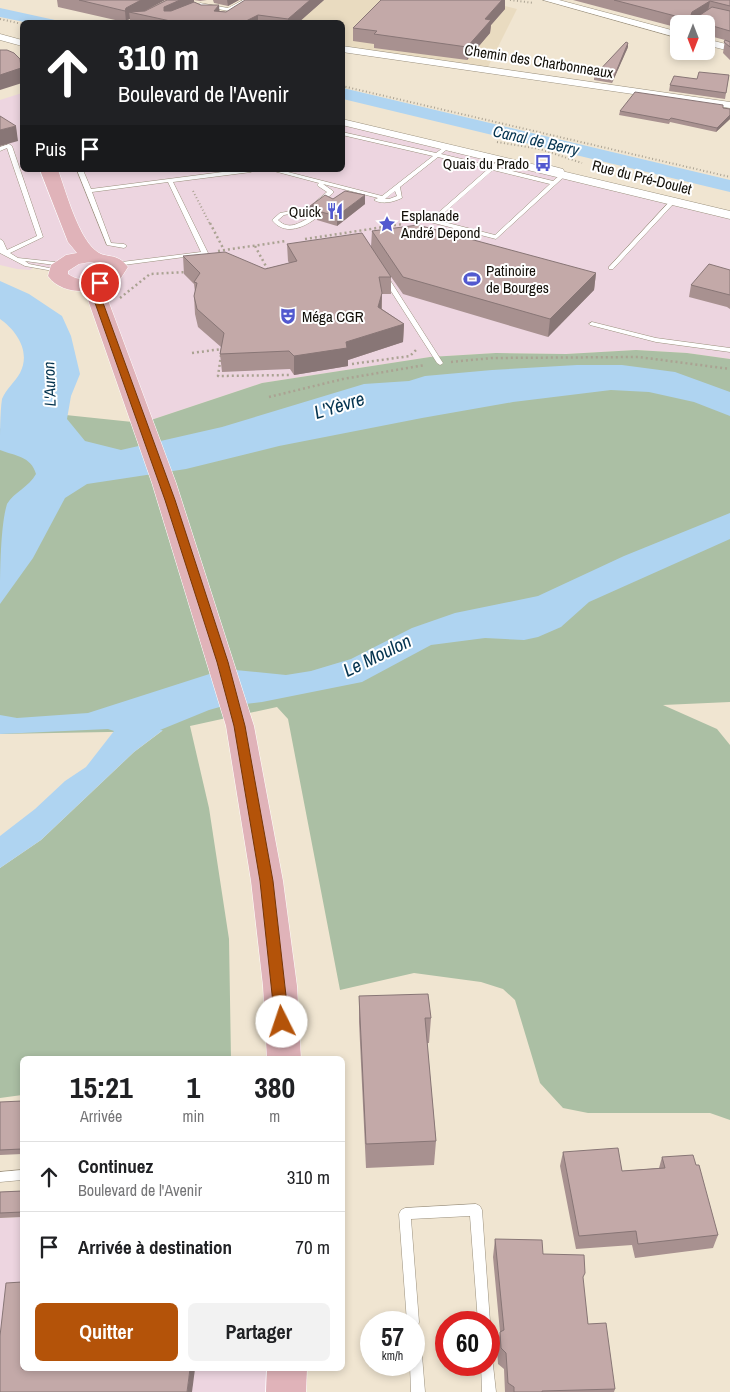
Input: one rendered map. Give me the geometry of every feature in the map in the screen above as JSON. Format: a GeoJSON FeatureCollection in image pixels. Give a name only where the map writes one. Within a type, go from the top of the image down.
{"type":"FeatureCollection","features":[{"type":"Feature","properties":{"kind":"main road"},"geometry":{"type":"LineString","coordinates":[[50,172],[72,258]]}},
{"type":"Feature","properties":{"kind":"main road"},"geometry":{"type":"LineString","coordinates":[[72,258],[103,257],[119,260],[114,276],[95,294]]}},
{"type":"Feature","properties":{"kind":"main road"},"geometry":{"type":"LineString","coordinates":[[72,258],[58,276],[64,281],[95,294],[164,484],[222,662],[240,726],[267,881],[280,986],[284,1056]]}},
{"type":"Feature","properties":{"kind":"main road"},"geometry":{"type":"LineString","coordinates":[[286,1392],[287,1371]]}},
{"type":"Feature","properties":{"kind":"street"},"geometry":{"type":"LineString","coordinates":[[231,17],[257,0]]}},
{"type":"Feature","properties":{"kind":"street"},"geometry":{"type":"LineString","coordinates":[[548,0],[670,32]]}},
{"type":"Feature","properties":{"kind":"street"},"geometry":{"type":"LineString","coordinates":[[0,30],[20,35]]}},
{"type":"Feature","properties":{"kind":"street"},"geometry":{"type":"LineString","coordinates":[[0,37],[20,42]]}},
{"type":"Feature","properties":{"kind":"street"},"geometry":{"type":"LineString","coordinates":[[715,44],[730,48]]}},
{"type":"Feature","properties":{"kind":"street","name":"Chemin des Charbonneaux"},"geometry":{"type":"LineString","coordinates":[[345,49],[730,105]]}},
{"type":"Feature","properties":{"kind":"street","name":"Rue du Pré-Doulet"},"geometry":{"type":"LineString","coordinates":[[345,123],[532,167],[559,179],[673,201],[730,215]]}},
{"type":"Feature","properties":{"kind":"lane"},"geometry":{"type":"LineString","coordinates":[[196,11],[200,4],[216,0]]}},
{"type":"Feature","properties":{"kind":"lane"},"geometry":{"type":"LineString","coordinates":[[192,3],[209,8],[229,10],[246,0]]}},
{"type":"Feature","properties":{"kind":"lane"},"geometry":{"type":"LineString","coordinates":[[187,13],[196,11],[202,14]]}},
{"type":"Feature","properties":{"kind":"lane"},"geometry":{"type":"LineString","coordinates":[[217,14],[231,17]]}},
{"type":"Feature","properties":{"kind":"lane"},"geometry":{"type":"LineString","coordinates":[[345,133],[492,168],[559,179]]}},
{"type":"Feature","properties":{"kind":"lane"},"geometry":{"type":"LineString","coordinates":[[0,149],[9,146],[40,237],[2,252]]}},
{"type":"Feature","properties":{"kind":"lane"},"geometry":{"type":"LineString","coordinates":[[280,172],[383,198],[447,147]]}},
{"type":"Feature","properties":{"kind":"lane"},"geometry":{"type":"LineString","coordinates":[[502,160],[432,221],[496,237],[559,179]]}},
{"type":"Feature","properties":{"kind":"lane"},"geometry":{"type":"LineString","coordinates":[[81,172],[109,244],[119,260],[148,261],[205,253],[170,181]]}},
{"type":"Feature","properties":{"kind":"lane"},"geometry":{"type":"LineString","coordinates":[[89,191],[235,172]]}},
{"type":"Feature","properties":{"kind":"lane"},"geometry":{"type":"LineString","coordinates":[[295,176],[327,188],[331,192],[310,210],[282,214],[275,220],[281,226],[294,228],[313,218]]}},
{"type":"Feature","properties":{"kind":"lane"},"geometry":{"type":"LineString","coordinates":[[344,196],[354,195],[390,201],[400,197],[397,187]]}},
{"type":"Feature","properties":{"kind":"lane"},"geometry":{"type":"LineString","coordinates":[[611,268],[673,201]]}},
{"type":"Feature","properties":{"kind":"lane"},"geometry":{"type":"LineString","coordinates":[[0,241],[2,252]]}},
{"type":"Feature","properties":{"kind":"lane"},"geometry":{"type":"LineString","coordinates":[[2,252],[27,265],[72,258]]}},
{"type":"Feature","properties":{"kind":"lane"},"geometry":{"type":"LineString","coordinates":[[378,267],[440,363]]}},
{"type":"Feature","properties":{"kind":"lane"},"geometry":{"type":"LineString","coordinates":[[592,324],[656,340],[730,350]]}},
{"type":"Feature","properties":{"kind":"lane"},"geometry":{"type":"LineString","coordinates":[[0,1176],[20,1175]]}},
{"type":"Feature","properties":{"kind":"lane"},"geometry":{"type":"LineString","coordinates":[[412,1311],[405,1214],[476,1210],[483,1311]]}},
{"type":"Feature","properties":{"kind":"lane"},"geometry":{"type":"LineString","coordinates":[[417,1376],[418,1392]]}},
{"type":"Feature","properties":{"kind":"lane"},"geometry":{"type":"LineString","coordinates":[[488,1376],[489,1392]]}},
{"type":"Feature","properties":{"kind":"path"},"geometry":{"type":"LineString","coordinates":[[0,20],[20,24]]}},
{"type":"Feature","properties":{"kind":"path"},"geometry":{"type":"LineString","coordinates":[[345,87],[730,177]]}},
{"type":"Feature","properties":{"kind":"path"},"geometry":{"type":"LineString","coordinates":[[187,178],[224,250]]}},
{"type":"Feature","properties":{"kind":"path"},"geometry":{"type":"LineString","coordinates":[[255,246],[269,272]]}},
{"type":"Feature","properties":{"kind":"path"},"geometry":{"type":"LineString","coordinates":[[95,294],[108,307],[150,274],[161,275],[196,271]]}},
{"type":"Feature","properties":{"kind":"path"},"geometry":{"type":"LineString","coordinates":[[352,364],[410,356],[426,341]]}},
{"type":"Feature","properties":{"kind":"path"},"geometry":{"type":"LineString","coordinates":[[192,353],[222,347],[218,376],[288,375]]}},
{"type":"Feature","properties":{"kind":"path"},"geometry":{"type":"LineString","coordinates":[[269,397],[343,379],[440,363],[492,358],[639,357],[730,369]]}},
{"type":"Feature","properties":{"kind":"shaded area"},"geometry":{"type":"Polygon","coordinates":[[[260,0],[480,0],[517,9],[488,67],[345,47],[345,20],[228,20],[260,0]]]}},
{"type":"Feature","properties":{"kind":"shaded area"},"geometry":{"type":"Polygon","coordinates":[[[20,94],[20,172],[345,172],[345,122],[730,214],[730,359],[687,353],[637,350],[565,354],[496,353],[430,357],[262,383],[142,423],[98,300],[81,285],[57,271],[34,267],[30,270],[17,269],[0,265],[0,100],[20,94]]]}},
{"type":"Feature","properties":{"kind":"shaded area"},"geometry":{"type":"Polygon","coordinates":[[[20,1217],[20,1371],[287,1371],[286,1392],[0,1392],[0,1218],[20,1217]]]}},
{"type":"Feature","properties":{"kind":"green space"},"geometry":{"type":"Polygon","coordinates":[[[636,350],[687,353],[730,359],[730,702],[663,705],[717,729],[730,745],[730,1120],[710,1113],[588,1113],[563,1108],[540,1083],[515,1000],[503,989],[481,982],[414,973],[340,990],[288,719],[277,707],[190,726],[209,808],[229,939],[231,1056],[20,1056],[20,1095],[0,1098],[0,868],[41,840],[134,752],[162,731],[0,734],[0,429],[18,410],[142,423],[262,383],[430,357],[496,353],[566,354],[636,350]]]}},
{"type":"Feature","properties":{"kind":"water"},"geometry":{"type":"Polygon","coordinates":[[[0,8],[55,20],[20,21],[0,17],[0,8]]]}},
{"type":"Feature","properties":{"kind":"water","name":"Canal de Berry"},"geometry":{"type":"Polygon","coordinates":[[[345,88],[730,180],[730,192],[345,99],[345,88]]]}},
{"type":"Feature","properties":{"kind":"water"},"geometry":{"type":"Polygon","coordinates":[[[0,281],[29,294],[62,316],[71,336],[80,374],[71,396],[67,419],[85,441],[121,450],[222,427],[364,384],[409,381],[425,376],[492,370],[577,365],[622,365],[675,372],[730,392],[730,416],[694,402],[649,392],[611,390],[513,402],[422,418],[279,446],[186,469],[87,484],[65,498],[33,558],[0,604],[0,567],[7,504],[36,474],[34,468],[26,460],[0,450],[2,399],[20,373],[24,357],[17,336],[0,319],[0,281]]]}},
{"type":"Feature","properties":{"kind":"water","name":"Le Moulon"},"geometry":{"type":"Polygon","coordinates":[[[730,513],[730,539],[589,602],[561,627],[538,637],[524,640],[485,638],[431,645],[362,682],[262,702],[234,703],[209,710],[160,730],[163,730],[134,752],[41,840],[0,868],[0,836],[35,809],[65,781],[86,767],[114,731],[108,729],[0,734],[0,715],[17,718],[88,713],[225,669],[286,675],[311,671],[351,659],[412,628],[455,613],[538,596],[624,556],[730,513]]]}},
{"type":"Feature","properties":{"kind":"building"},"geometry":{"type":"Polygon","coordinates":[[[79,0],[141,0],[126,8],[125,11],[79,0]]]}},
{"type":"Feature","properties":{"kind":"building"},"geometry":{"type":"Polygon","coordinates":[[[167,0],[180,0],[164,7],[164,11],[171,11],[194,2],[201,5],[219,5],[214,11],[226,12],[245,0],[310,0],[288,19],[258,15],[248,20],[166,20],[129,12],[145,11],[167,0]]]}},
{"type":"Feature","properties":{"kind":"building"},"geometry":{"type":"Polygon","coordinates":[[[381,0],[502,0],[485,19],[491,20],[467,47],[374,34],[377,31],[353,28],[381,0]]]}},
{"type":"Feature","properties":{"kind":"building"},"geometry":{"type":"Polygon","coordinates":[[[614,0],[730,0],[730,6],[710,1],[692,12],[691,15],[672,15],[614,0]]]}},
{"type":"Feature","properties":{"kind":"building"},"geometry":{"type":"Polygon","coordinates":[[[712,7],[730,11],[730,31],[715,27],[715,15],[700,15],[712,7]]]}},
{"type":"Feature","properties":{"kind":"building"},"geometry":{"type":"Polygon","coordinates":[[[725,40],[730,42],[730,47],[724,42],[725,40]]]}},
{"type":"Feature","properties":{"kind":"building"},"geometry":{"type":"Polygon","coordinates":[[[626,42],[628,43],[613,79],[594,76],[626,42]]]}},
{"type":"Feature","properties":{"kind":"building"},"geometry":{"type":"Polygon","coordinates":[[[0,50],[14,53],[20,59],[20,68],[0,75],[0,50]]]}},
{"type":"Feature","properties":{"kind":"building"},"geometry":{"type":"Polygon","coordinates":[[[699,72],[729,75],[726,93],[670,85],[674,76],[697,79],[699,72]]]}},
{"type":"Feature","properties":{"kind":"building"},"geometry":{"type":"Polygon","coordinates":[[[635,92],[723,105],[723,108],[730,109],[730,115],[717,128],[671,118],[669,120],[620,111],[635,92]]]}},
{"type":"Feature","properties":{"kind":"building"},"geometry":{"type":"Polygon","coordinates":[[[0,116],[16,126],[0,130],[0,116]]]}},
{"type":"Feature","properties":{"kind":"building"},"geometry":{"type":"Polygon","coordinates":[[[345,191],[365,195],[337,216],[317,211],[318,209],[314,205],[309,207],[325,195],[333,199],[345,191]]]}},
{"type":"Feature","properties":{"kind":"building","name":"Patinoire de Bourges"},"geometry":{"type":"Polygon","coordinates":[[[418,225],[596,273],[550,319],[403,277],[372,231],[418,225]]]}},
{"type":"Feature","properties":{"kind":"building","name":"Méga CGR"},"geometry":{"type":"Polygon","coordinates":[[[362,233],[391,277],[379,277],[382,293],[378,307],[404,324],[346,342],[347,348],[294,356],[289,351],[220,354],[224,333],[197,309],[194,296],[197,283],[194,282],[200,273],[183,256],[225,252],[265,269],[297,261],[287,244],[362,233]]]}},
{"type":"Feature","properties":{"kind":"building"},"geometry":{"type":"Polygon","coordinates":[[[709,264],[730,270],[730,295],[691,285],[709,264]]]}},
{"type":"Feature","properties":{"kind":"building"},"geometry":{"type":"Polygon","coordinates":[[[428,994],[431,1018],[425,1018],[436,1141],[366,1144],[359,996],[428,994]]]}},
{"type":"Feature","properties":{"kind":"building"},"geometry":{"type":"Polygon","coordinates":[[[20,1101],[20,1149],[0,1150],[0,1102],[20,1101]]]}},
{"type":"Feature","properties":{"kind":"building"},"geometry":{"type":"Polygon","coordinates":[[[618,1148],[622,1171],[665,1168],[662,1157],[693,1155],[696,1165],[699,1165],[718,1235],[638,1244],[636,1231],[579,1236],[563,1152],[618,1148]]]}},
{"type":"Feature","properties":{"kind":"building"},"geometry":{"type":"Polygon","coordinates":[[[20,1191],[20,1212],[0,1213],[0,1192],[20,1191]]]}},
{"type":"Feature","properties":{"kind":"building"},"geometry":{"type":"Polygon","coordinates":[[[495,1239],[542,1240],[543,1254],[584,1255],[585,1273],[583,1277],[588,1324],[606,1323],[615,1389],[514,1392],[514,1387],[508,1383],[506,1353],[501,1348],[500,1332],[504,1330],[495,1239]]]}},
{"type":"Feature","properties":{"kind":"building"},"geometry":{"type":"Polygon","coordinates":[[[20,1282],[20,1371],[190,1371],[187,1392],[0,1392],[0,1336],[6,1283],[20,1282]]]}},
{"type":"Feature","properties":{"kind":"place","name":"Quais du Prado"},"geometry":{"type":"Point","coordinates":[543,163]}},
{"type":"Feature","properties":{"kind":"place","name":"Quick"},"geometry":{"type":"Point","coordinates":[335,211]}},
{"type":"Feature","properties":{"kind":"place","name":"Esplanade André Depond"},"geometry":{"type":"Point","coordinates":[387,224]}},
{"type":"Feature","properties":{"kind":"place","name":"Patinoire de Bourges"},"geometry":{"type":"Point","coordinates":[472,279]}},
{"type":"Feature","properties":{"kind":"place","name":"Méga CGR"},"geometry":{"type":"Point","coordinates":[288,316]}},
{"type":"Feature","properties":{"kind":"route"},"geometry":{"type":"LineString","coordinates":[[100,283],[98,300],[170,500],[222,662],[240,726],[258,840],[267,881],[280,986],[282,1022]]}},
{"type":"Feature","properties":{"kind":"water label","name":"L'Auron"},"geometry":{"type":"Point","coordinates":[49,384]}},
{"type":"Feature","properties":{"kind":"water label","name":"L'Yèvre"},"geometry":{"type":"Point","coordinates":[339,405]}}]}
